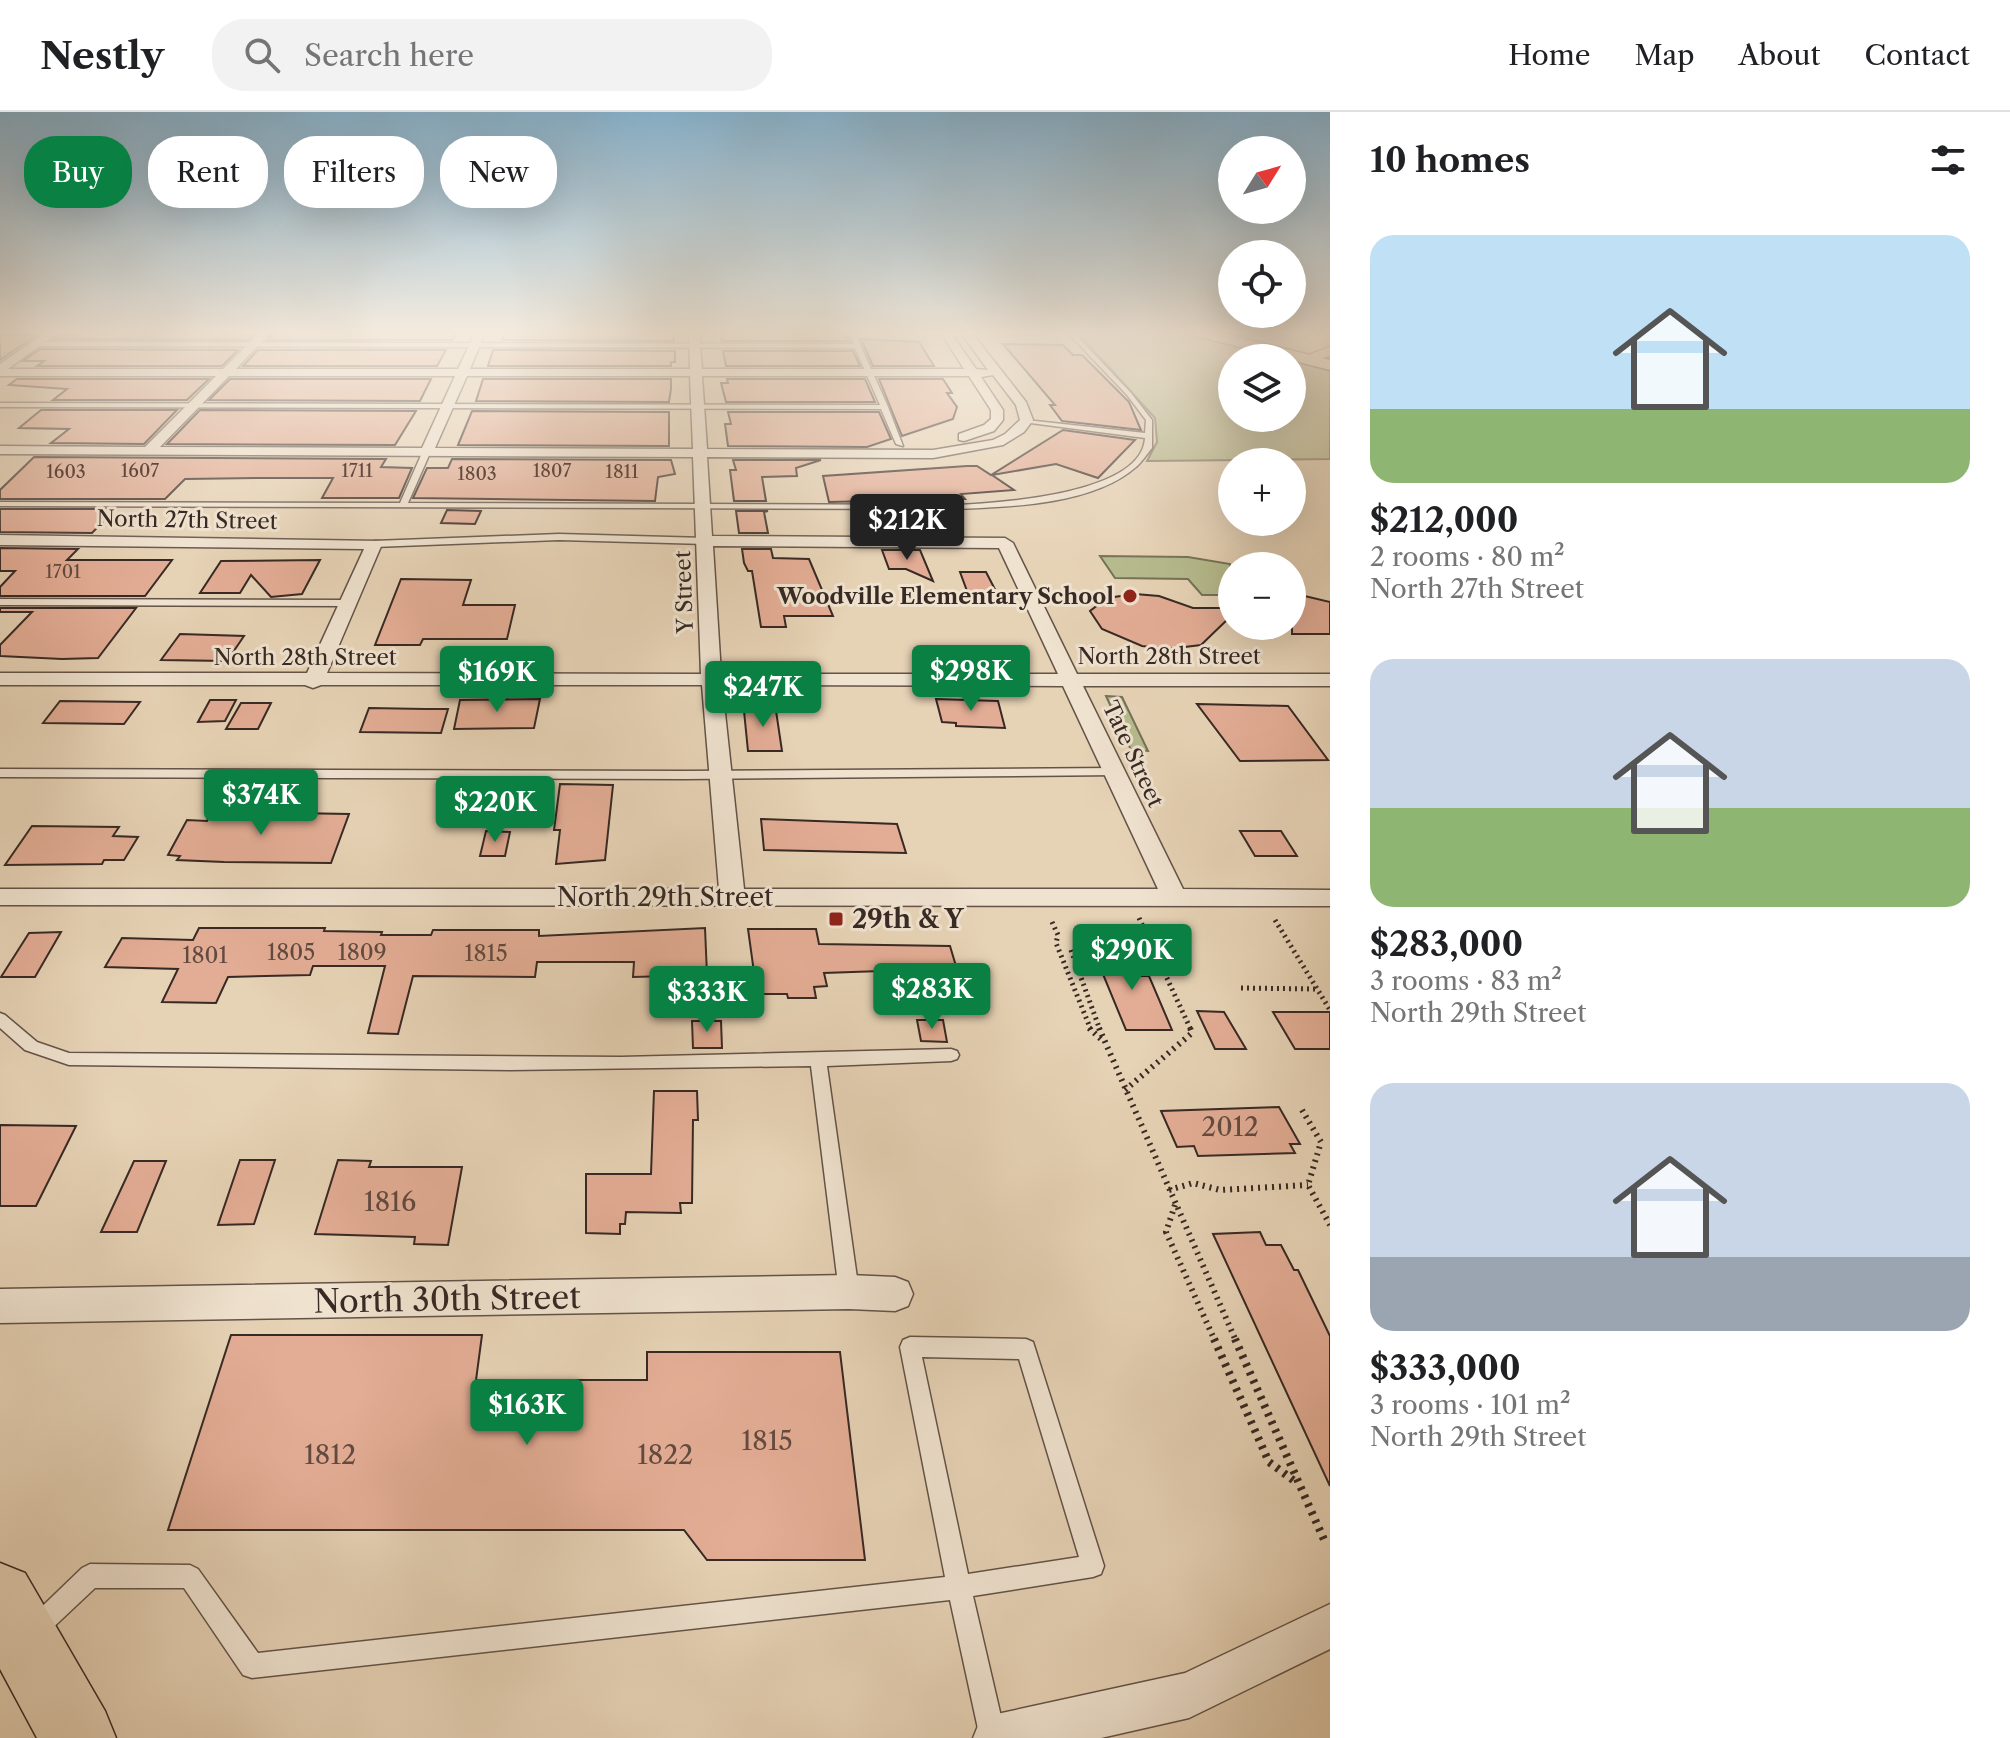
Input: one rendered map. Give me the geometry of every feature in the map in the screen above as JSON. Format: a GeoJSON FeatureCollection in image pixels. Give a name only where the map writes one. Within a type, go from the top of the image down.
{"type":"FeatureCollection","features":[{"type":"Feature","properties":{"kind":"main road"},"geometry":{"type":"LineString","coordinates":[[7,1612],[77,1738]]}},
{"type":"Feature","properties":{"kind":"street"},"geometry":{"type":"LineString","coordinates":[[147,452],[189,409]]}},
{"type":"Feature","properties":{"kind":"street"},"geometry":{"type":"LineString","coordinates":[[428,448],[444,409]]}},
{"type":"Feature","properties":{"kind":"street","name":"Y Street"},"geometry":{"type":"LineString","coordinates":[[697,409],[711,678],[732,897]]}},
{"type":"Feature","properties":{"kind":"street"},"geometry":{"type":"LineString","coordinates":[[0,450],[147,452],[935,444],[989,428],[997,420],[996,409]]}},
{"type":"Feature","properties":{"kind":"street"},"geometry":{"type":"LineString","coordinates":[[699,448],[933,454],[991,445],[1022,430],[1026,422],[1023,409]]}},
{"type":"Feature","properties":{"kind":"street"},"geometry":{"type":"LineString","coordinates":[[0,443],[157,441],[428,448]]}},
{"type":"Feature","properties":{"kind":"street","name":"North 27th Street"},"geometry":{"type":"LineString","coordinates":[[0,540],[374,544]]}},
{"type":"Feature","properties":{"kind":"street","name":"Tate Street"},"geometry":{"type":"LineString","coordinates":[[706,541],[1005,543],[1175,899]]}},
{"type":"Feature","properties":{"kind":"street"},"geometry":{"type":"LineString","coordinates":[[313,682],[374,544]]}},
{"type":"Feature","properties":{"kind":"street","name":"North 28th Street"},"geometry":{"type":"LineString","coordinates":[[0,679],[313,682],[711,678],[1330,680]]}},
{"type":"Feature","properties":{"kind":"street","name":"North 29th Street"},"geometry":{"type":"LineString","coordinates":[[0,897],[1330,898]]}},
{"type":"Feature","properties":{"kind":"street","name":"North 30th Street"},"geometry":{"type":"LineString","coordinates":[[0,1306],[849,1292],[895,1294]]}},
{"type":"Feature","properties":{"kind":"street"},"geometry":{"type":"LineString","coordinates":[[995,1738],[1189,1695],[1330,1626]]}},
{"type":"Feature","properties":{"kind":"lane"},"geometry":{"type":"LineString","coordinates":[[886,409],[900,444]]}},
{"type":"Feature","properties":{"kind":"lane"},"geometry":{"type":"LineString","coordinates":[[0,504],[955,507],[1035,500],[1074,492],[1121,472],[1146,452],[1149,420],[1140,409]]}},
{"type":"Feature","properties":{"kind":"lane"},"geometry":{"type":"LineString","coordinates":[[1026,422],[1149,436]]}},
{"type":"Feature","properties":{"kind":"lane"},"geometry":{"type":"LineString","coordinates":[[403,505],[428,448]]}},
{"type":"Feature","properties":{"kind":"lane"},"geometry":{"type":"LineString","coordinates":[[374,544],[559,537],[706,541]]}},
{"type":"Feature","properties":{"kind":"lane"},"geometry":{"type":"LineString","coordinates":[[0,602],[348,603]]}},
{"type":"Feature","properties":{"kind":"lane"},"geometry":{"type":"LineString","coordinates":[[0,773],[721,775],[1115,772]]}},
{"type":"Feature","properties":{"kind":"lane"},"geometry":{"type":"LineString","coordinates":[[0,1019],[31,1046],[69,1059],[629,1064],[951,1055]]}},
{"type":"Feature","properties":{"kind":"lane"},"geometry":{"type":"LineString","coordinates":[[818,1061],[849,1292]]}},
{"type":"Feature","properties":{"kind":"lane"},"geometry":{"type":"LineString","coordinates":[[7,1612],[90,1576],[190,1577],[252,1666],[959,1587],[1093,1566],[1026,1349],[910,1347],[959,1587],[995,1738]]}},
{"type":"Feature","properties":{"kind":"path"},"geometry":{"type":"LineString","coordinates":[[1125,1090],[1192,1033],[1130,899]]}},
{"type":"Feature","properties":{"kind":"path"},"geometry":{"type":"LineString","coordinates":[[1262,899],[1330,1010]]}},
{"type":"Feature","properties":{"kind":"path"},"geometry":{"type":"LineString","coordinates":[[1052,922],[1058,935],[1056,943],[1089,1029],[1104,1043]]}},
{"type":"Feature","properties":{"kind":"path"},"geometry":{"type":"LineString","coordinates":[[1071,950],[1104,1043],[1325,1542]]}},
{"type":"Feature","properties":{"kind":"path"},"geometry":{"type":"LineString","coordinates":[[1241,988],[1317,989]]}},
{"type":"Feature","properties":{"kind":"path"},"geometry":{"type":"LineString","coordinates":[[1302,1110],[1321,1142],[1308,1185],[1330,1225]]}},
{"type":"Feature","properties":{"kind":"path"},"geometry":{"type":"LineString","coordinates":[[1169,1190],[1193,1183],[1220,1190],[1308,1185]]}},
{"type":"Feature","properties":{"kind":"path"},"geometry":{"type":"LineString","coordinates":[[1175,1205],[1166,1232],[1269,1462],[1298,1484]]}},
{"type":"Feature","properties":{"kind":"green space"},"geometry":{"type":"Polygon","coordinates":[[[1147,409],[1218,409],[1218,432],[1306,432],[1306,409],[1330,409],[1330,459],[1306,459],[1306,448],[1218,448],[1218,460],[1147,461],[1157,442],[1155,418],[1147,409]]]}},
{"type":"Feature","properties":{"kind":"green space"},"geometry":{"type":"Polygon","coordinates":[[[1100,556],[1188,557],[1218,562],[1218,595],[1202,595],[1188,579],[1115,578],[1100,556]]]}},
{"type":"Feature","properties":{"kind":"green space"},"geometry":{"type":"Polygon","coordinates":[[[1106,696],[1122,697],[1148,751],[1131,750],[1106,696]]]}},
{"type":"Feature","properties":{"kind":"building"},"geometry":{"type":"Polygon","coordinates":[[[891,409],[956,409],[953,419],[902,436],[891,409]]]}},
{"type":"Feature","properties":{"kind":"building"},"geometry":{"type":"Polygon","coordinates":[[[1053,409],[1132,409],[1141,430],[1062,421],[1053,409]]]}},
{"type":"Feature","properties":{"kind":"building"},"geometry":{"type":"Polygon","coordinates":[[[41,410],[177,410],[144,444],[51,443],[69,429],[19,428],[41,410]]]}},
{"type":"Feature","properties":{"kind":"building"},"geometry":{"type":"Polygon","coordinates":[[[200,410],[416,411],[395,445],[167,444],[200,410]]]}},
{"type":"Feature","properties":{"kind":"building"},"geometry":{"type":"Polygon","coordinates":[[[472,411],[669,412],[669,446],[458,445],[472,411]]]}},
{"type":"Feature","properties":{"kind":"building"},"geometry":{"type":"Polygon","coordinates":[[[728,412],[879,412],[891,439],[867,447],[728,446],[725,424],[731,424],[728,412]]]}},
{"type":"Feature","properties":{"kind":"building"},"geometry":{"type":"Polygon","coordinates":[[[1063,430],[1135,440],[1098,478],[1056,464],[992,475],[1014,490],[961,494],[965,499],[829,502],[823,476],[967,466],[977,466],[991,475],[1063,430]]]}},
{"type":"Feature","properties":{"kind":"building"},"geometry":{"type":"Polygon","coordinates":[[[34,457],[386,459],[381,467],[412,468],[399,498],[322,498],[333,478],[257,478],[185,479],[165,499],[0,499],[0,490],[34,457]]]}},
{"type":"Feature","properties":{"kind":"building"},"geometry":{"type":"Polygon","coordinates":[[[452,459],[671,460],[675,474],[658,477],[655,501],[413,498],[427,468],[448,468],[452,459]]]}},
{"type":"Feature","properties":{"kind":"building"},"geometry":{"type":"Polygon","coordinates":[[[733,460],[821,460],[796,468],[797,476],[762,477],[766,501],[734,501],[730,470],[736,470],[733,460]]]}},
{"type":"Feature","properties":{"kind":"building"},"geometry":{"type":"Polygon","coordinates":[[[0,509],[115,509],[92,533],[0,532],[0,509]]]}},
{"type":"Feature","properties":{"kind":"building"},"geometry":{"type":"Polygon","coordinates":[[[447,510],[481,511],[475,524],[441,523],[447,510]]]}},
{"type":"Feature","properties":{"kind":"building"},"geometry":{"type":"Polygon","coordinates":[[[736,511],[768,511],[764,512],[768,533],[739,533],[736,511]]]}},
{"type":"Feature","properties":{"kind":"building"},"geometry":{"type":"Polygon","coordinates":[[[864,512],[904,512],[913,534],[877,534],[869,513],[864,512]]]}},
{"type":"Feature","properties":{"kind":"building"},"geometry":{"type":"Polygon","coordinates":[[[0,548],[78,549],[67,560],[172,560],[145,596],[0,596],[0,587],[15,571],[0,571],[0,548]]]}},
{"type":"Feature","properties":{"kind":"building"},"geometry":{"type":"Polygon","coordinates":[[[742,549],[771,549],[773,558],[809,559],[833,616],[784,616],[786,627],[761,627],[752,571],[748,571],[744,563],[742,549]]]}},
{"type":"Feature","properties":{"kind":"building"},"geometry":{"type":"Polygon","coordinates":[[[882,550],[920,550],[933,581],[906,569],[889,569],[882,550]]]}},
{"type":"Feature","properties":{"kind":"building"},"geometry":{"type":"Polygon","coordinates":[[[320,560],[302,594],[271,597],[251,575],[240,593],[200,593],[221,561],[320,560]]]}},
{"type":"Feature","properties":{"kind":"building"},"geometry":{"type":"Polygon","coordinates":[[[960,572],[986,572],[1000,599],[970,599],[960,572]]]}},
{"type":"Feature","properties":{"kind":"building"},"geometry":{"type":"Polygon","coordinates":[[[401,579],[471,580],[463,605],[515,605],[507,639],[423,639],[420,645],[375,645],[401,579]]]}},
{"type":"Feature","properties":{"kind":"building"},"geometry":{"type":"Polygon","coordinates":[[[1135,594],[1159,596],[1193,608],[1218,608],[1218,629],[1201,645],[1168,649],[1142,646],[1102,629],[1090,611],[1107,598],[1135,594]]]}},
{"type":"Feature","properties":{"kind":"building"},"geometry":{"type":"Polygon","coordinates":[[[1306,596],[1330,602],[1330,634],[1306,634],[1306,596]]]}},
{"type":"Feature","properties":{"kind":"building"},"geometry":{"type":"Polygon","coordinates":[[[0,608],[136,608],[98,658],[62,659],[0,656],[0,645],[32,612],[0,612],[0,608]]]}},
{"type":"Feature","properties":{"kind":"building"},"geometry":{"type":"Polygon","coordinates":[[[180,634],[244,636],[227,661],[161,660],[180,634]]]}},
{"type":"Feature","properties":{"kind":"building"},"geometry":{"type":"Polygon","coordinates":[[[540,699],[534,728],[454,729],[460,700],[540,699]]]}},
{"type":"Feature","properties":{"kind":"building"},"geometry":{"type":"Polygon","coordinates":[[[936,699],[998,701],[1005,728],[956,726],[956,723],[942,722],[936,699]]]}},
{"type":"Feature","properties":{"kind":"building"},"geometry":{"type":"Polygon","coordinates":[[[210,700],[236,700],[225,721],[198,722],[210,700]]]}},
{"type":"Feature","properties":{"kind":"building"},"geometry":{"type":"Polygon","coordinates":[[[60,701],[140,702],[124,724],[43,723],[60,701]]]}},
{"type":"Feature","properties":{"kind":"building"},"geometry":{"type":"Polygon","coordinates":[[[241,703],[271,703],[258,729],[226,729],[241,703]]]}},
{"type":"Feature","properties":{"kind":"building"},"geometry":{"type":"Polygon","coordinates":[[[751,704],[775,704],[782,751],[748,751],[744,711],[752,711],[751,704]]]}},
{"type":"Feature","properties":{"kind":"building"},"geometry":{"type":"Polygon","coordinates":[[[1197,704],[1288,706],[1328,760],[1240,761],[1197,704]]]}},
{"type":"Feature","properties":{"kind":"building"},"geometry":{"type":"Polygon","coordinates":[[[369,708],[448,709],[441,733],[360,732],[369,708]]]}},
{"type":"Feature","properties":{"kind":"building"},"geometry":{"type":"Polygon","coordinates":[[[560,784],[613,785],[605,860],[556,864],[560,830],[554,830],[560,784]]]}},
{"type":"Feature","properties":{"kind":"building"},"geometry":{"type":"Polygon","coordinates":[[[213,809],[295,809],[293,813],[349,814],[331,863],[177,860],[180,856],[168,855],[187,820],[207,821],[213,809]]]}},
{"type":"Feature","properties":{"kind":"building"},"geometry":{"type":"Polygon","coordinates":[[[761,819],[897,824],[906,853],[764,850],[761,819]]]}},
{"type":"Feature","properties":{"kind":"building"},"geometry":{"type":"Polygon","coordinates":[[[32,826],[119,827],[113,836],[138,837],[124,860],[104,860],[102,864],[5,865],[32,826]]]}},
{"type":"Feature","properties":{"kind":"building"},"geometry":{"type":"Polygon","coordinates":[[[486,831],[510,832],[505,856],[480,856],[486,831]]]}},
{"type":"Feature","properties":{"kind":"building"},"geometry":{"type":"Polygon","coordinates":[[[1240,831],[1281,831],[1297,856],[1255,856],[1240,831]]]}},
{"type":"Feature","properties":{"kind":"building"},"geometry":{"type":"Polygon","coordinates":[[[199,928],[325,928],[324,931],[382,932],[381,935],[431,935],[433,930],[539,930],[539,936],[705,928],[707,975],[633,977],[634,962],[537,962],[535,977],[413,976],[398,1034],[368,1033],[385,966],[313,966],[310,975],[228,977],[216,1003],[162,1002],[178,969],[105,967],[122,938],[193,940],[199,928]]]}},
{"type":"Feature","properties":{"kind":"building"},"geometry":{"type":"Polygon","coordinates":[[[748,929],[816,929],[819,944],[950,946],[961,983],[944,983],[945,987],[915,987],[910,970],[824,973],[827,986],[814,987],[816,998],[757,994],[748,929]]]}},
{"type":"Feature","properties":{"kind":"building"},"geometry":{"type":"Polygon","coordinates":[[[61,932],[35,977],[1,977],[29,933],[61,932]]]}},
{"type":"Feature","properties":{"kind":"building"},"geometry":{"type":"Polygon","coordinates":[[[1093,950],[1131,950],[1141,976],[1149,976],[1172,1030],[1126,1030],[1093,950]]]}},
{"type":"Feature","properties":{"kind":"building"},"geometry":{"type":"Polygon","coordinates":[[[1197,1011],[1224,1012],[1246,1049],[1215,1049],[1197,1011]]]}},
{"type":"Feature","properties":{"kind":"building"},"geometry":{"type":"Polygon","coordinates":[[[1273,1012],[1330,1012],[1330,1049],[1295,1049],[1273,1012]]]}},
{"type":"Feature","properties":{"kind":"building"},"geometry":{"type":"Polygon","coordinates":[[[917,1020],[943,1020],[947,1042],[921,1041],[917,1020]]]}},
{"type":"Feature","properties":{"kind":"building"},"geometry":{"type":"Polygon","coordinates":[[[692,1021],[721,1021],[722,1048],[693,1048],[692,1021]]]}},
{"type":"Feature","properties":{"kind":"building"},"geometry":{"type":"Polygon","coordinates":[[[654,1091],[697,1091],[698,1120],[693,1120],[692,1203],[680,1203],[681,1213],[626,1212],[625,1224],[620,1224],[620,1234],[586,1233],[586,1174],[651,1174],[654,1091]]]}},
{"type":"Feature","properties":{"kind":"building"},"geometry":{"type":"Polygon","coordinates":[[[1279,1107],[1300,1144],[1290,1144],[1295,1153],[1198,1156],[1194,1146],[1177,1147],[1161,1111],[1279,1107]]]}},
{"type":"Feature","properties":{"kind":"building"},"geometry":{"type":"Polygon","coordinates":[[[0,1125],[76,1126],[36,1206],[0,1206],[0,1125]]]}},
{"type":"Feature","properties":{"kind":"building"},"geometry":{"type":"Polygon","coordinates":[[[240,1160],[275,1160],[254,1224],[218,1225],[240,1160]]]}},
{"type":"Feature","properties":{"kind":"building"},"geometry":{"type":"Polygon","coordinates":[[[338,1160],[371,1161],[369,1167],[462,1167],[448,1245],[414,1244],[415,1237],[315,1234],[338,1160]]]}},
{"type":"Feature","properties":{"kind":"building"},"geometry":{"type":"Polygon","coordinates":[[[134,1161],[166,1161],[137,1232],[101,1232],[134,1161]]]}},
{"type":"Feature","properties":{"kind":"building"},"geometry":{"type":"Polygon","coordinates":[[[1260,1232],[1266,1245],[1281,1245],[1294,1270],[1298,1270],[1330,1336],[1330,1486],[1213,1234],[1260,1232]]]}},
{"type":"Feature","properties":{"kind":"building"},"geometry":{"type":"Polygon","coordinates":[[[231,1335],[482,1335],[476,1380],[647,1380],[647,1352],[840,1352],[865,1560],[707,1560],[684,1530],[168,1530],[231,1335]]]}},
{"type":"Feature","properties":{"kind":"place","name":"Woodville Elementary School"},"geometry":{"type":"Point","coordinates":[1130,596]}},
{"type":"Feature","properties":{"kind":"place","name":"29th & Y"},"geometry":{"type":"Point","coordinates":[836,919]}}]}
